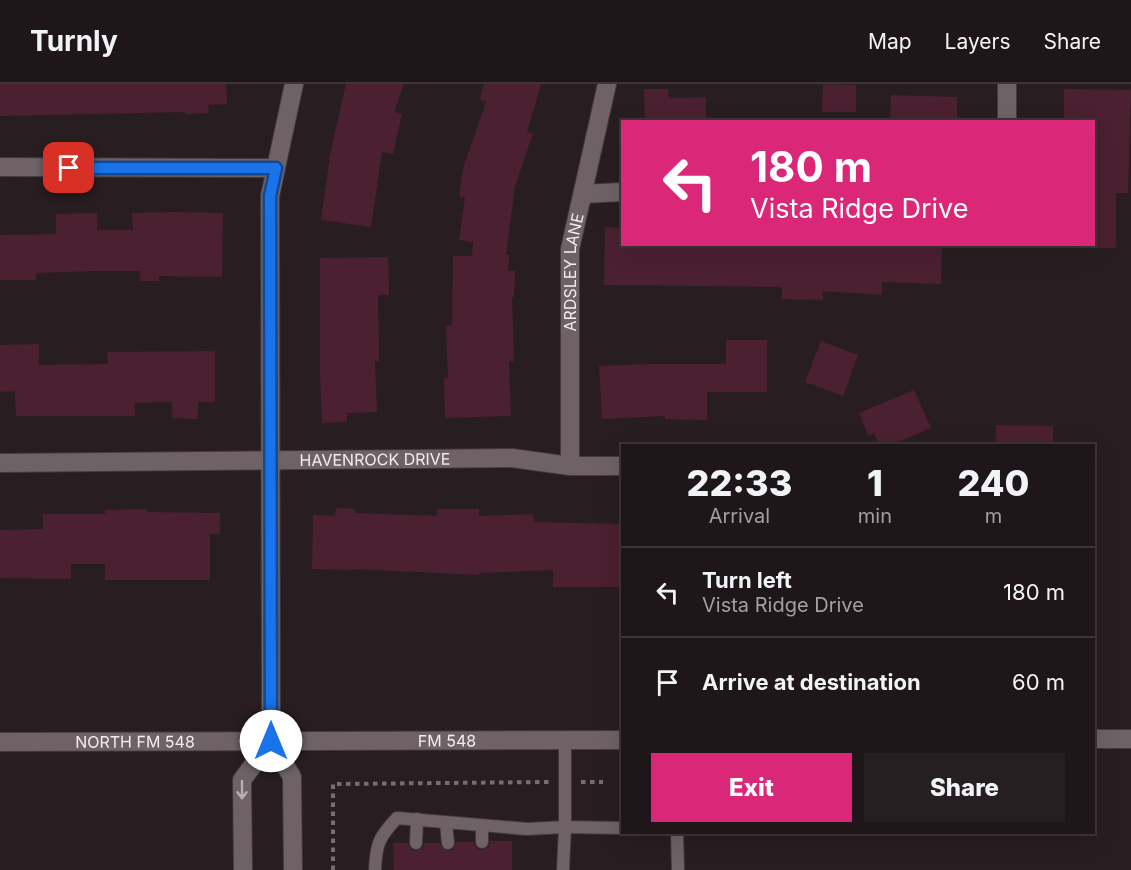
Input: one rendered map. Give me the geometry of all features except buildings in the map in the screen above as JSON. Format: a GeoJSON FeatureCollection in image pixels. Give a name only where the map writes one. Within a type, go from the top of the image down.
{"type":"FeatureCollection","features":[{"type":"Feature","properties":{"kind":"street"},"geometry":{"type":"LineString","coordinates":[[293,870],[292,777],[271,741],[270,196],[294,84]]}},
{"type":"Feature","properties":{"kind":"street","name":"ARDSLEY LANE"},"geometry":{"type":"LineString","coordinates":[[570,466],[570,249],[607,84]]}},
{"type":"Feature","properties":{"kind":"street"},"geometry":{"type":"LineString","coordinates":[[1007,84],[1007,120]]}},
{"type":"Feature","properties":{"kind":"street"},"geometry":{"type":"LineString","coordinates":[[0,167],[276,168]]}},
{"type":"Feature","properties":{"kind":"street"},"geometry":{"type":"LineString","coordinates":[[583,194],[621,192]]}},
{"type":"Feature","properties":{"kind":"street","name":"HAVENROCK DRIVE"},"geometry":{"type":"LineString","coordinates":[[0,463],[512,458],[570,466],[621,466]]}},
{"type":"Feature","properties":{"kind":"street"},"geometry":{"type":"LineString","coordinates":[[1095,739],[1131,739]]}},
{"type":"Feature","properties":{"kind":"street","name":"FM 548"},"geometry":{"type":"LineString","coordinates":[[271,741],[621,740]]}},
{"type":"Feature","properties":{"kind":"street"},"geometry":{"type":"LineString","coordinates":[[243,870],[242,780],[271,741]]}},
{"type":"Feature","properties":{"kind":"street","name":"NORTH FM 548"},"geometry":{"type":"LineString","coordinates":[[0,742],[271,741]]}},
{"type":"Feature","properties":{"kind":"lane"},"geometry":{"type":"LineString","coordinates":[[563,870],[565,740]]}},
{"type":"Feature","properties":{"kind":"lane"},"geometry":{"type":"LineString","coordinates":[[375,870],[376,849],[381,835],[397,818],[527,830],[565,827],[621,828]]}},
{"type":"Feature","properties":{"kind":"lane"},"geometry":{"type":"LineString","coordinates":[[416,843],[417,819]]}},
{"type":"Feature","properties":{"kind":"lane"},"geometry":{"type":"LineString","coordinates":[[446,823],[448,843]]}},
{"type":"Feature","properties":{"kind":"lane"},"geometry":{"type":"LineString","coordinates":[[482,826],[482,842]]}},
{"type":"Feature","properties":{"kind":"lane"},"geometry":{"type":"LineString","coordinates":[[676,834],[678,870]]}},
{"type":"Feature","properties":{"kind":"path"},"geometry":{"type":"LineString","coordinates":[[333,870],[333,784],[603,782]]}},
{"type":"Feature","properties":{"kind":"route"},"geometry":{"type":"LineString","coordinates":[[69,168],[276,168],[270,196],[271,741]]}}]}
